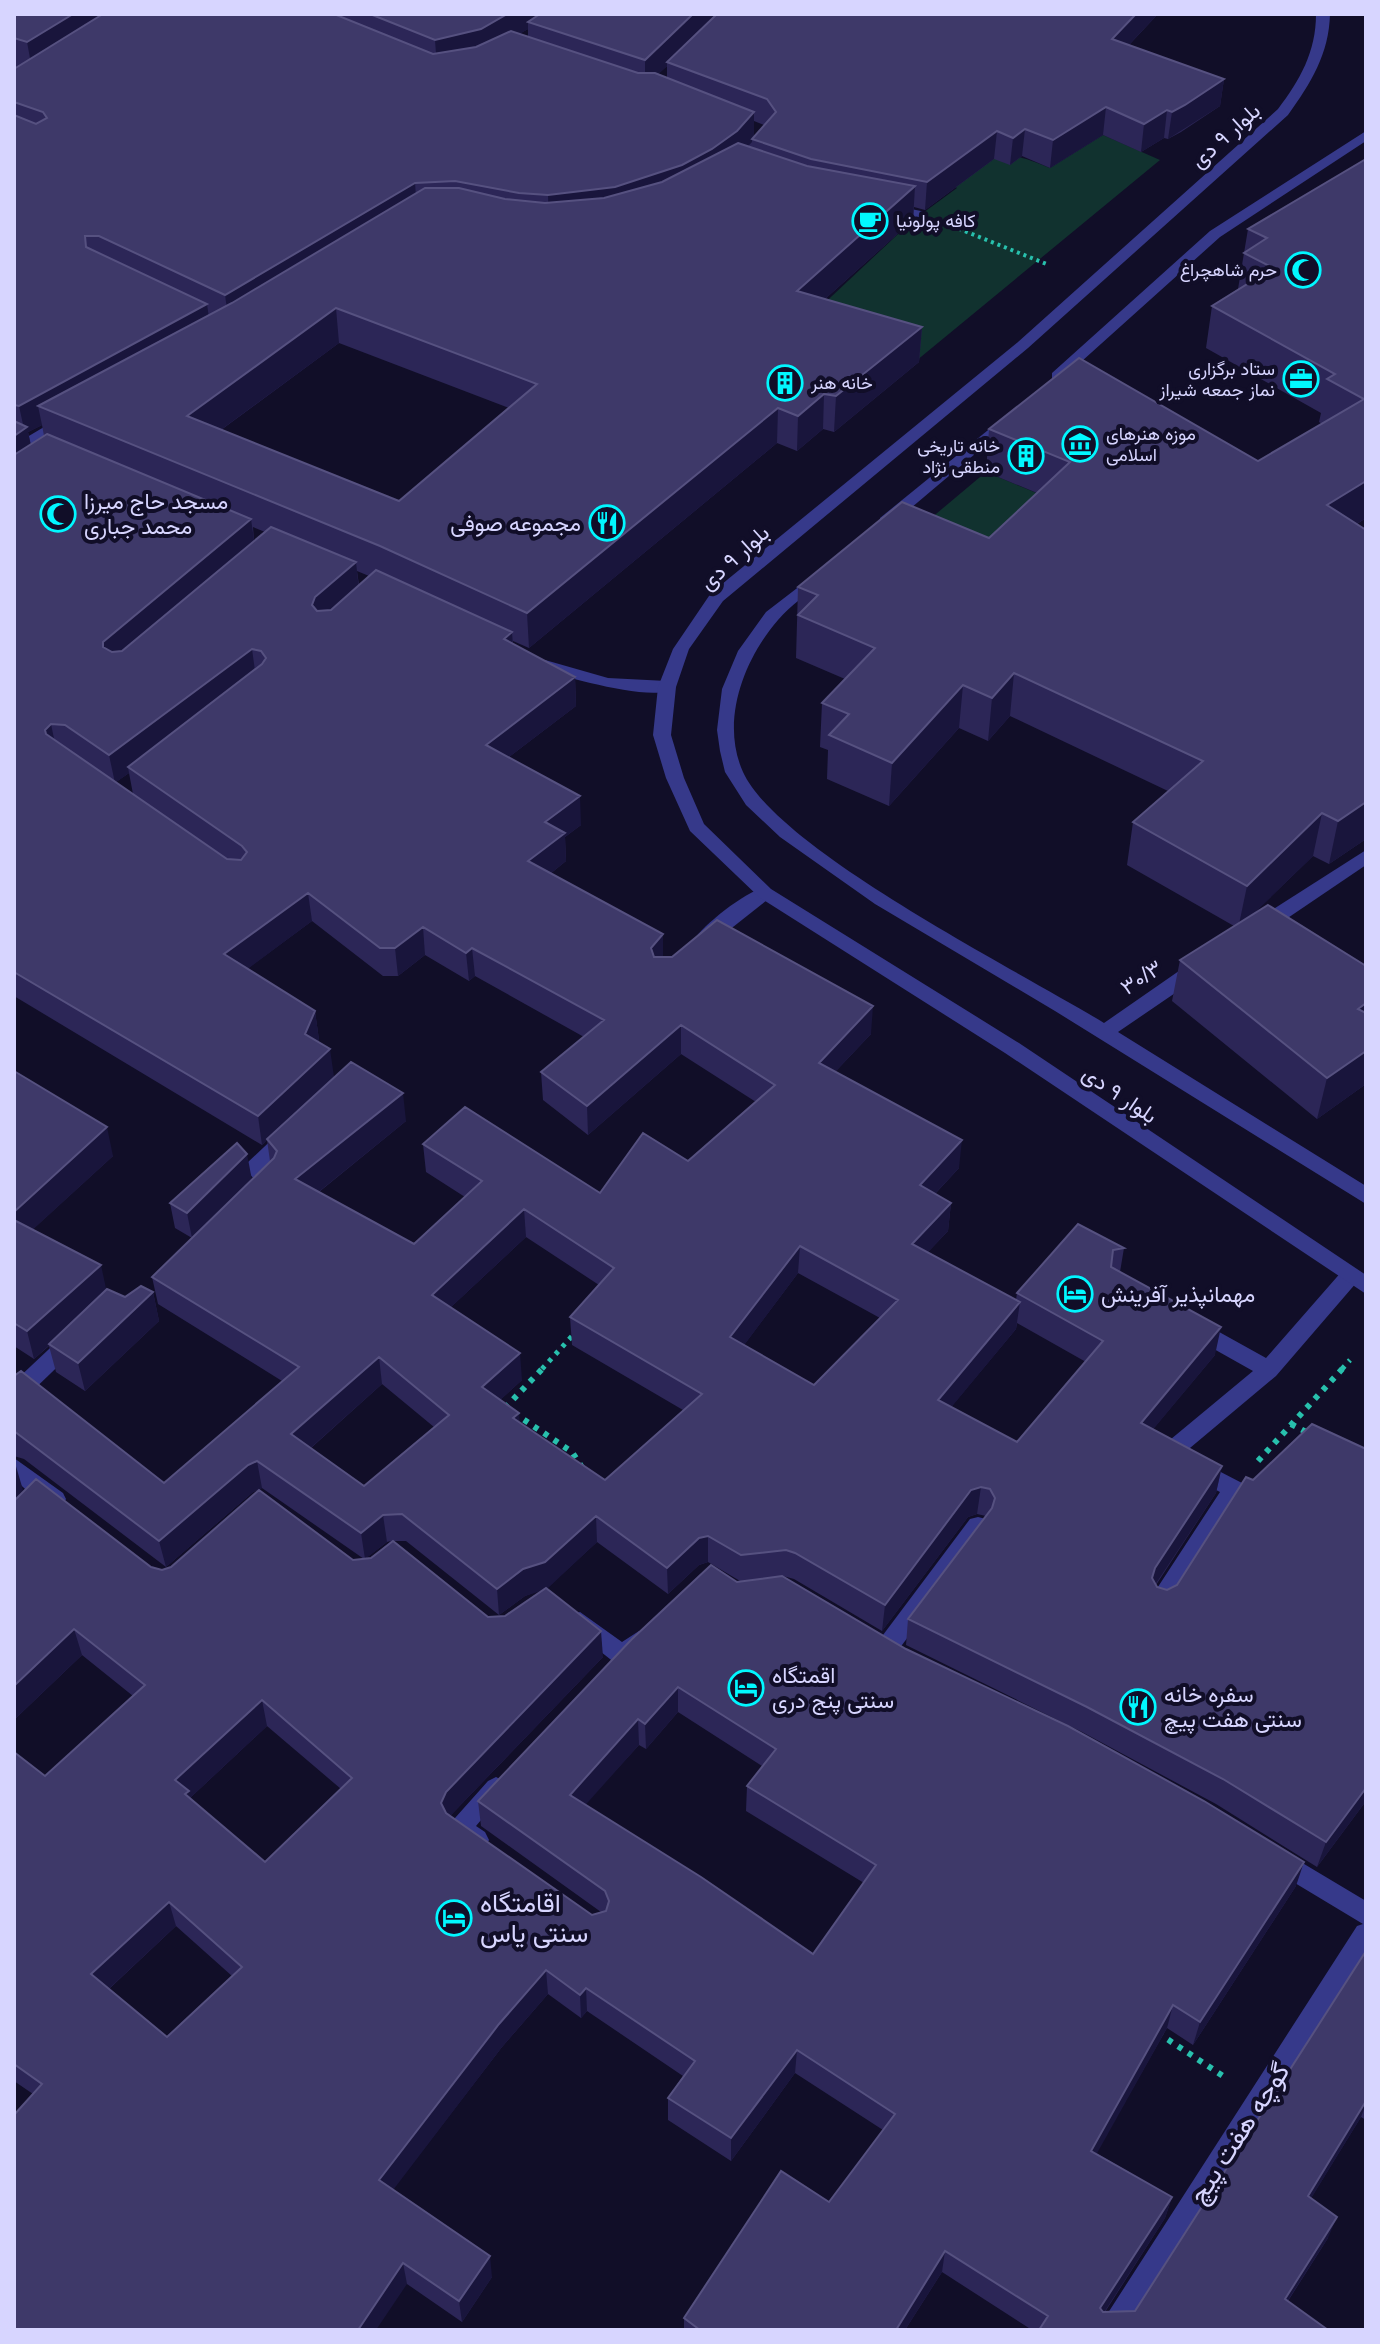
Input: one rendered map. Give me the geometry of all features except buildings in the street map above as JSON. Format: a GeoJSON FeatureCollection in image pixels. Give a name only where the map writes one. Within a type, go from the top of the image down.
{"type":"FeatureCollection","features":[{"type":"Feature","properties":{"kind":"street","name":"بلوار ۹ دی"},"geometry":{"type":"LineString","coordinates":[[1323,14],[1324,30],[1310,76],[1283,112],[1023,345],[717,597],[681,649],[667,687],[662,735],[675,778],[696,827],[765,893],[1012,1048],[1358,1281]]}},
{"type":"Feature","properties":{"kind":"street"},"geometry":{"type":"LineString","coordinates":[[1041,390],[1215,234],[1366,135]]}},
{"type":"Feature","properties":{"kind":"street"},"geometry":{"type":"LineString","coordinates":[[863,204],[921,215]]}},
{"type":"Feature","properties":{"kind":"street"},"geometry":{"type":"LineString","coordinates":[[876,529],[1018,410]]}},
{"type":"Feature","properties":{"kind":"street"},"geometry":{"type":"LineString","coordinates":[[19,440],[79,412]]}},
{"type":"Feature","properties":{"kind":"street"},"geometry":{"type":"LineString","coordinates":[[19,440],[49,454]]}},
{"type":"Feature","properties":{"kind":"street","name":"بلوار ۹ دی"},"geometry":{"type":"LineString","coordinates":[[827,570],[772,616],[735,668],[723,721],[734,774],[753,803],[865,889],[1366,1196]]}},
{"type":"Feature","properties":{"kind":"street"},"geometry":{"type":"LineString","coordinates":[[530,658],[558,671],[607,683],[667,687]]}},
{"type":"Feature","properties":{"kind":"street"},"geometry":{"type":"LineString","coordinates":[[1243,938],[1366,856]]}},
{"type":"Feature","properties":{"kind":"street"},"geometry":{"type":"LineString","coordinates":[[692,951],[722,923],[765,893]]}},
{"type":"Feature","properties":{"kind":"street","name":"۳۰/۳"},"geometry":{"type":"LineString","coordinates":[[1103,1033],[1217,955]]}},
{"type":"Feature","properties":{"kind":"street"},"geometry":{"type":"LineString","coordinates":[[248,1199],[269,1179],[254,1168],[308,1118]]}},
{"type":"Feature","properties":{"kind":"street"},"geometry":{"type":"LineString","coordinates":[[1160,1603],[1234,1489],[1167,1455],[1269,1370],[1358,1281]]}},
{"type":"Feature","properties":{"kind":"street"},"geometry":{"type":"LineString","coordinates":[[1173,1316],[1269,1370]]}},
{"type":"Feature","properties":{"kind":"street"},"geometry":{"type":"LineString","coordinates":[[14,1395],[89,1323]]}},
{"type":"Feature","properties":{"kind":"street"},"geometry":{"type":"LineString","coordinates":[[14,1467],[67,1509]]}},
{"type":"Feature","properties":{"kind":"street"},"geometry":{"type":"LineString","coordinates":[[23,1509],[42,1490]]}},
{"type":"Feature","properties":{"kind":"street"},"geometry":{"type":"LineString","coordinates":[[860,1635],[892,1654],[978,1526]]}},
{"type":"Feature","properties":{"kind":"street"},"geometry":{"type":"LineString","coordinates":[[563,1609],[618,1662],[655,1625]]}},
{"type":"Feature","properties":{"kind":"street"},"geometry":{"type":"LineString","coordinates":[[496,1854],[459,1827],[514,1770]]}},
{"type":"Feature","properties":{"kind":"street"},"geometry":{"type":"LineString","coordinates":[[1260,1848],[1366,1914]]}},
{"type":"Feature","properties":{"kind":"street","name":"گوچه هفت پیچ"},"geometry":{"type":"LineString","coordinates":[[1110,2330],[1261,2101],[1366,1934]]}},
{"type":"Feature","properties":{"kind":"path"},"geometry":{"type":"LineString","coordinates":[[946,223],[1049,265]]}},
{"type":"Feature","properties":{"kind":"path"},"geometry":{"type":"LineString","coordinates":[[576,1332],[505,1407],[572,1452],[585,1472]]}},
{"type":"Feature","properties":{"kind":"path"},"geometry":{"type":"LineString","coordinates":[[1234,1489],[1350,1360]]}},
{"type":"Feature","properties":{"kind":"path"},"geometry":{"type":"LineString","coordinates":[[1291,1424],[1316,1437]]}},
{"type":"Feature","properties":{"kind":"path"},"geometry":{"type":"LineString","coordinates":[[1148,2026],[1261,2101]]}},
{"type":"Feature","properties":{"kind":"green space"},"geometry":{"type":"Polygon","coordinates":[[[1103,135],[1160,160],[916,361],[800,326],[912,221],[957,188],[945,181],[960,171],[994,155],[1018,157],[1050,168],[1103,135]]]}},
{"type":"Feature","properties":{"kind":"green space","name":"خانه تاریخی منطقی نژاد"},"geometry":{"type":"Polygon","coordinates":[[[986,472],[1068,506],[1002,564],[899,545],[986,472]]]}},
{"type":"Feature","properties":{"kind":"place","name":"کافه پولونیا"},"geometry":{"type":"Point","coordinates":[870,221]}},
{"type":"Feature","properties":{"kind":"place","name":"حرم شاهچراغ"},"geometry":{"type":"Point","coordinates":[1303,270]}},
{"type":"Feature","properties":{"kind":"place","name":"ستاد برگزاری نماز جمعه شیراز"},"geometry":{"type":"Point","coordinates":[1301,379]}},
{"type":"Feature","properties":{"kind":"place","name":"خانه هنر"},"geometry":{"type":"Point","coordinates":[785,383]}},
{"type":"Feature","properties":{"kind":"place","name":"موزه هنرهای اسلامی"},"geometry":{"type":"Point","coordinates":[1080,444]}},
{"type":"Feature","properties":{"kind":"place","name":"خانه تاریخی منطقی نژاد"},"geometry":{"type":"Point","coordinates":[1026,456]}},
{"type":"Feature","properties":{"kind":"place","name":"مسجد حاج میرزا محمد جباری"},"geometry":{"type":"Point","coordinates":[58,514]}},
{"type":"Feature","properties":{"kind":"place","name":"مجموعه صوفی"},"geometry":{"type":"Point","coordinates":[607,523]}},
{"type":"Feature","properties":{"kind":"place","name":"مهمانپذیر آفرینش"},"geometry":{"type":"Point","coordinates":[1075,1294]}},
{"type":"Feature","properties":{"kind":"place","name":"اقمتگاه سنتی پنج دری"},"geometry":{"type":"Point","coordinates":[746,1688]}},
{"type":"Feature","properties":{"kind":"place","name":"سفره خانه سنتی هفت پیچ"},"geometry":{"type":"Point","coordinates":[1138,1707]}},
{"type":"Feature","properties":{"kind":"place","name":"اقامتگاه سنتی یاس"},"geometry":{"type":"Point","coordinates":[454,1918]}}]}
